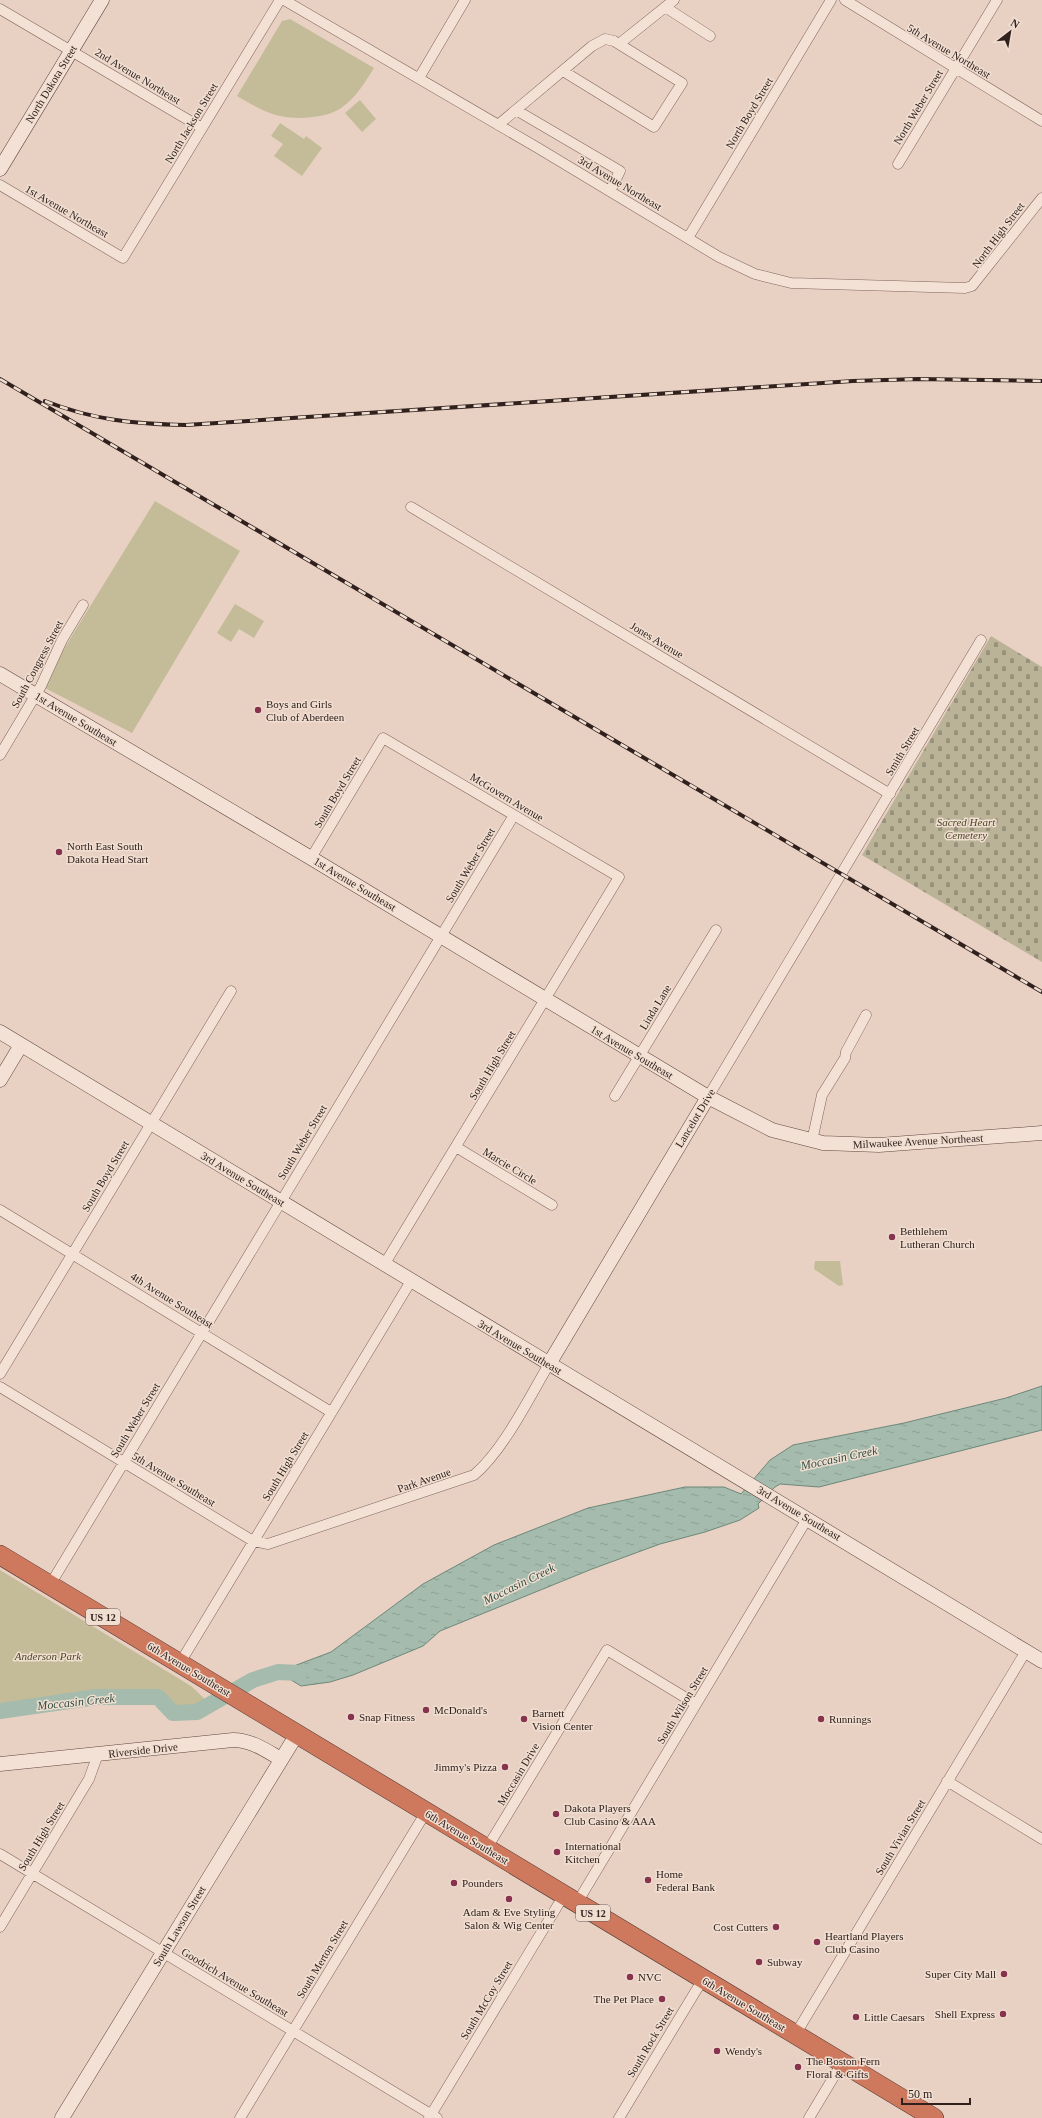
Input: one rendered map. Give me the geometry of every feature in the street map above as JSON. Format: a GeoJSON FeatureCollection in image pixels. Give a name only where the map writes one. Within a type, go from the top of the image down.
{"type":"FeatureCollection","features":[{"type":"Feature","properties":{"kind":"highway","name":"6th Avenue Southeast"},"geometry":{"type":"LineString","coordinates":[[0,1555],[934,2118]]}},
{"type":"Feature","properties":{"kind":"street","name":"North Dakota Street"},"geometry":{"type":"LineString","coordinates":[[0,169],[102,0]]}},
{"type":"Feature","properties":{"kind":"street","name":"North Jackson Street"},"geometry":{"type":"LineString","coordinates":[[123,258],[280,0]]}},
{"type":"Feature","properties":{"kind":"street","name":"3rd Avenue Northeast"},"geometry":{"type":"LineString","coordinates":[[284,0],[419,78],[738,267],[774,280],[791,283],[965,288],[972,286]]}},
{"type":"Feature","properties":{"kind":"street"},"geometry":{"type":"LineString","coordinates":[[419,78],[466,0]]}},
{"type":"Feature","properties":{"kind":"street"},"geometry":{"type":"LineString","coordinates":[[619,44],[674,0]]}},
{"type":"Feature","properties":{"kind":"street","name":"North Boyd Street"},"geometry":{"type":"LineString","coordinates":[[688,238],[831,0]]}},
{"type":"Feature","properties":{"kind":"street","name":"5th Avenue Northeast"},"geometry":{"type":"LineString","coordinates":[[845,0],[1042,121]]}},
{"type":"Feature","properties":{"kind":"street","name":"North Weber Street"},"geometry":{"type":"LineString","coordinates":[[898,164],[997,0]]}},
{"type":"Feature","properties":{"kind":"street"},"geometry":{"type":"LineString","coordinates":[[665,7],[710,36]]}},
{"type":"Feature","properties":{"kind":"street","name":"2nd Avenue Northeast"},"geometry":{"type":"LineString","coordinates":[[0,9],[202,128]]}},
{"type":"Feature","properties":{"kind":"street"},"geometry":{"type":"LineString","coordinates":[[498,125],[592,46],[605,39],[619,44],[682,83],[654,127],[563,71]]}},
{"type":"Feature","properties":{"kind":"street"},"geometry":{"type":"LineString","coordinates":[[516,110],[620,172],[610,192]]}},
{"type":"Feature","properties":{"kind":"street","name":"1st Avenue Northeast"},"geometry":{"type":"LineString","coordinates":[[0,186],[123,258]]}},
{"type":"Feature","properties":{"kind":"street","name":"North High Street"},"geometry":{"type":"LineString","coordinates":[[972,286],[1042,198]]}},
{"type":"Feature","properties":{"kind":"street","name":"Jones Avenue"},"geometry":{"type":"LineString","coordinates":[[411,507],[890,794]]}},
{"type":"Feature","properties":{"kind":"street","name":"South Congress Street"},"geometry":{"type":"LineString","coordinates":[[0,754],[36,695],[62,640],[83,605]]}},
{"type":"Feature","properties":{"kind":"street","name":"Smith Street"},"geometry":{"type":"LineString","coordinates":[[842,873],[981,640]]}},
{"type":"Feature","properties":{"kind":"street","name":"1st Avenue Southeast"},"geometry":{"type":"LineString","coordinates":[[0,674],[311,858],[708,1097]]}},
{"type":"Feature","properties":{"kind":"street","name":"South Boyd Street"},"geometry":{"type":"LineString","coordinates":[[311,858],[383,738]]}},
{"type":"Feature","properties":{"kind":"street","name":"McGovern Avenue"},"geometry":{"type":"LineString","coordinates":[[383,738],[619,877]]}},
{"type":"Feature","properties":{"kind":"street","name":"South Weber Street"},"geometry":{"type":"LineString","coordinates":[[50,1585],[514,814]]}},
{"type":"Feature","properties":{"kind":"street","name":"Lancelot Drive"},"geometry":{"type":"LineString","coordinates":[[549,1364],[842,873]]}},
{"type":"Feature","properties":{"kind":"street","name":"South High Street"},"geometry":{"type":"LineString","coordinates":[[384,1265],[546,1000],[619,877]]}},
{"type":"Feature","properties":{"kind":"street","name":"Linda Lane"},"geometry":{"type":"LineString","coordinates":[[615,1096],[716,930]]}},
{"type":"Feature","properties":{"kind":"street","name":"South Boyd Street"},"geometry":{"type":"LineString","coordinates":[[0,1374],[231,991]]}},
{"type":"Feature","properties":{"kind":"street"},"geometry":{"type":"LineString","coordinates":[[812,1141],[822,1095],[845,1058],[846,1052],[866,1015]]}},
{"type":"Feature","properties":{"kind":"street","name":"3rd Avenue Southeast"},"geometry":{"type":"LineString","coordinates":[[0,1032],[410,1281],[1042,1661]]}},
{"type":"Feature","properties":{"kind":"street"},"geometry":{"type":"LineString","coordinates":[[0,1080],[21,1045]]}},
{"type":"Feature","properties":{"kind":"street","name":"Milwaukee Avenue Northeast"},"geometry":{"type":"LineString","coordinates":[[708,1097],[772,1130],[812,1141],[840,1145],[880,1145],[1042,1133]]}},
{"type":"Feature","properties":{"kind":"street","name":"Marcie Circle"},"geometry":{"type":"LineString","coordinates":[[456,1147],[552,1205]]}},
{"type":"Feature","properties":{"kind":"street","name":"4th Avenue Southeast"},"geometry":{"type":"LineString","coordinates":[[0,1210],[332,1412]]}},
{"type":"Feature","properties":{"kind":"street","name":"South High Street"},"geometry":{"type":"LineString","coordinates":[[180,1663],[410,1281]]}},
{"type":"Feature","properties":{"kind":"street","name":"Park Avenue"},"geometry":{"type":"LineString","coordinates":[[253,1541],[268,1544],[278,1542],[474,1474],[485,1465],[497,1450],[549,1364]]}},
{"type":"Feature","properties":{"kind":"street","name":"5th Avenue Southeast"},"geometry":{"type":"LineString","coordinates":[[0,1387],[253,1541]]}},
{"type":"Feature","properties":{"kind":"street","name":"South Wilson Street"},"geometry":{"type":"LineString","coordinates":[[571,1899],[696,1704],[807,1519]]}},
{"type":"Feature","properties":{"kind":"street","name":"Moccasin Drive"},"geometry":{"type":"LineString","coordinates":[[487,1848],[607,1650],[696,1704]]}},
{"type":"Feature","properties":{"kind":"street","name":"South Vivian Street"},"geometry":{"type":"LineString","coordinates":[[795,2035],[1026,1651]]}},
{"type":"Feature","properties":{"kind":"street","name":"South Lawson Street"},"geometry":{"type":"LineString","coordinates":[[62,2118],[297,1734]]}},
{"type":"Feature","properties":{"kind":"street","name":"Riverside Drive"},"geometry":{"type":"LineString","coordinates":[[0,1764],[242,1740],[257,1745],[281,1759]]}},
{"type":"Feature","properties":{"kind":"street","name":"South High Street"},"geometry":{"type":"LineString","coordinates":[[0,1927],[89,1779],[98,1754]]}},
{"type":"Feature","properties":{"kind":"street"},"geometry":{"type":"LineString","coordinates":[[947,1781],[1042,1839]]}},
{"type":"Feature","properties":{"kind":"street","name":"South Merton Street"},"geometry":{"type":"LineString","coordinates":[[240,2118],[426,1812]]}},
{"type":"Feature","properties":{"kind":"street","name":"Goodrich Avenue Southeast"},"geometry":{"type":"LineString","coordinates":[[0,1854],[432,2117]]}},
{"type":"Feature","properties":{"kind":"street","name":"South McCoy Street"},"geometry":{"type":"LineString","coordinates":[[432,2117],[571,1899]]}},
{"type":"Feature","properties":{"kind":"street","name":"South Rock Street"},"geometry":{"type":"LineString","coordinates":[[619,2118],[703,1979]]}},
{"type":"Feature","properties":{"kind":"street"},"geometry":{"type":"LineString","coordinates":[[809,2118],[842,2063]]}},
{"type":"Feature","properties":{"kind":"green space"},"geometry":{"type":"Polygon","coordinates":[[[290,19],[374,68],[356,95],[334,112],[309,118],[283,117],[256,107],[237,96],[282,21],[290,19]]]}},
{"type":"Feature","properties":{"kind":"green space"},"geometry":{"type":"Polygon","coordinates":[[[360,100],[376,119],[362,132],[345,113],[360,100]]]}},
{"type":"Feature","properties":{"kind":"green space"},"geometry":{"type":"Polygon","coordinates":[[[280,123],[304,139],[306,136],[322,148],[302,176],[274,156],[283,144],[271,136],[280,123]]]}},
{"type":"Feature","properties":{"kind":"green space"},"geometry":{"type":"Polygon","coordinates":[[[155,501],[240,551],[132,733],[41,686],[155,501]]]}},
{"type":"Feature","properties":{"kind":"green space"},"geometry":{"type":"Polygon","coordinates":[[[235,604],[264,621],[254,638],[239,629],[231,642],[217,633],[235,604]]]}},
{"type":"Feature","properties":{"kind":"green space","name":"Sacred Heart Cemetery"},"geometry":{"type":"Polygon","coordinates":[[[991,636],[1042,667],[1042,962],[862,855],[991,636]]]}},
{"type":"Feature","properties":{"kind":"green space"},"geometry":{"type":"Polygon","coordinates":[[[815,1261],[840,1261],[843,1285],[839,1286],[814,1269],[815,1261]]]}},
{"type":"Feature","properties":{"kind":"green space","name":"Anderson Park"},"geometry":{"type":"Polygon","coordinates":[[[0,1570],[191,1686],[210,1704],[197,1712],[173,1713],[158,1697],[97,1697],[0,1711],[0,1570]]]}},
{"type":"Feature","properties":{"kind":"water"},"geometry":{"type":"Polygon","coordinates":[[[1042,1386],[1042,1430],[819,1487],[780,1484],[758,1504],[759,1508],[740,1520],[705,1532],[660,1544],[592,1569],[440,1631],[423,1646],[353,1675],[330,1682],[301,1686],[278,1672],[331,1652],[423,1584],[494,1545],[588,1508],[685,1487],[724,1487],[741,1494],[770,1460],[793,1445],[904,1423],[1006,1398],[1042,1386]]]}},
{"type":"Feature","properties":{"kind":"waterway","name":"Moccasin Creek"},"geometry":{"type":"LineString","coordinates":[[0,1711],[97,1697],[158,1697],[173,1713],[197,1712],[253,1680],[278,1672],[300,1673]]}},
{"type":"Feature","properties":{"kind":"railway"},"geometry":{"type":"LineString","coordinates":[[0,379],[1042,992]]}},
{"type":"Feature","properties":{"kind":"railway"},"geometry":{"type":"LineString","coordinates":[[45,401],[80,413],[114,420],[149,424],[186,425],[853,381],[918,379],[1042,381]]}},
{"type":"Feature","properties":{"kind":"place","name":"Boys and Girls Club of Aberdeen"},"geometry":{"type":"Point","coordinates":[258,710]}},
{"type":"Feature","properties":{"kind":"place","name":"North East South Dakota Head Start"},"geometry":{"type":"Point","coordinates":[59,852]}},
{"type":"Feature","properties":{"kind":"place","name":"Bethlehem Lutheran Church"},"geometry":{"type":"Point","coordinates":[892,1237]}},
{"type":"Feature","properties":{"kind":"place","name":"McDonald's"},"geometry":{"type":"Point","coordinates":[426,1710]}},
{"type":"Feature","properties":{"kind":"place","name":"Snap Fitness"},"geometry":{"type":"Point","coordinates":[351,1717]}},
{"type":"Feature","properties":{"kind":"place","name":"Barnett Vision Center"},"geometry":{"type":"Point","coordinates":[524,1719]}},
{"type":"Feature","properties":{"kind":"place","name":"Runnings"},"geometry":{"type":"Point","coordinates":[821,1719]}},
{"type":"Feature","properties":{"kind":"place","name":"Jimmy's Pizza"},"geometry":{"type":"Point","coordinates":[505,1767]}},
{"type":"Feature","properties":{"kind":"place","name":"Dakota Players Club Casino & AAA"},"geometry":{"type":"Point","coordinates":[556,1814]}},
{"type":"Feature","properties":{"kind":"place","name":"International Kitchen"},"geometry":{"type":"Point","coordinates":[557,1852]}},
{"type":"Feature","properties":{"kind":"place","name":"Home Federal Bank"},"geometry":{"type":"Point","coordinates":[648,1880]}},
{"type":"Feature","properties":{"kind":"place","name":"Pounders"},"geometry":{"type":"Point","coordinates":[454,1883]}},
{"type":"Feature","properties":{"kind":"place","name":"Adam & Eve Styling Salon & Wig Center"},"geometry":{"type":"Point","coordinates":[509,1899]}},
{"type":"Feature","properties":{"kind":"place","name":"Cost Cutters"},"geometry":{"type":"Point","coordinates":[776,1927]}},
{"type":"Feature","properties":{"kind":"place","name":"Heartland Players Club Casino"},"geometry":{"type":"Point","coordinates":[817,1942]}},
{"type":"Feature","properties":{"kind":"place","name":"Subway"},"geometry":{"type":"Point","coordinates":[759,1962]}},
{"type":"Feature","properties":{"kind":"place","name":"Super City Mall"},"geometry":{"type":"Point","coordinates":[1004,1974]}},
{"type":"Feature","properties":{"kind":"place","name":"NVC"},"geometry":{"type":"Point","coordinates":[630,1977]}},
{"type":"Feature","properties":{"kind":"place","name":"The Pet Place"},"geometry":{"type":"Point","coordinates":[662,1999]}},
{"type":"Feature","properties":{"kind":"place","name":"Shell Express"},"geometry":{"type":"Point","coordinates":[1003,2014]}},
{"type":"Feature","properties":{"kind":"place","name":"Little Caesars"},"geometry":{"type":"Point","coordinates":[856,2017]}},
{"type":"Feature","properties":{"kind":"place","name":"Wendy's"},"geometry":{"type":"Point","coordinates":[717,2051]}},
{"type":"Feature","properties":{"kind":"place","name":"The Boston Fern Floral & Gifts"},"geometry":{"type":"Point","coordinates":[798,2067]}}]}
